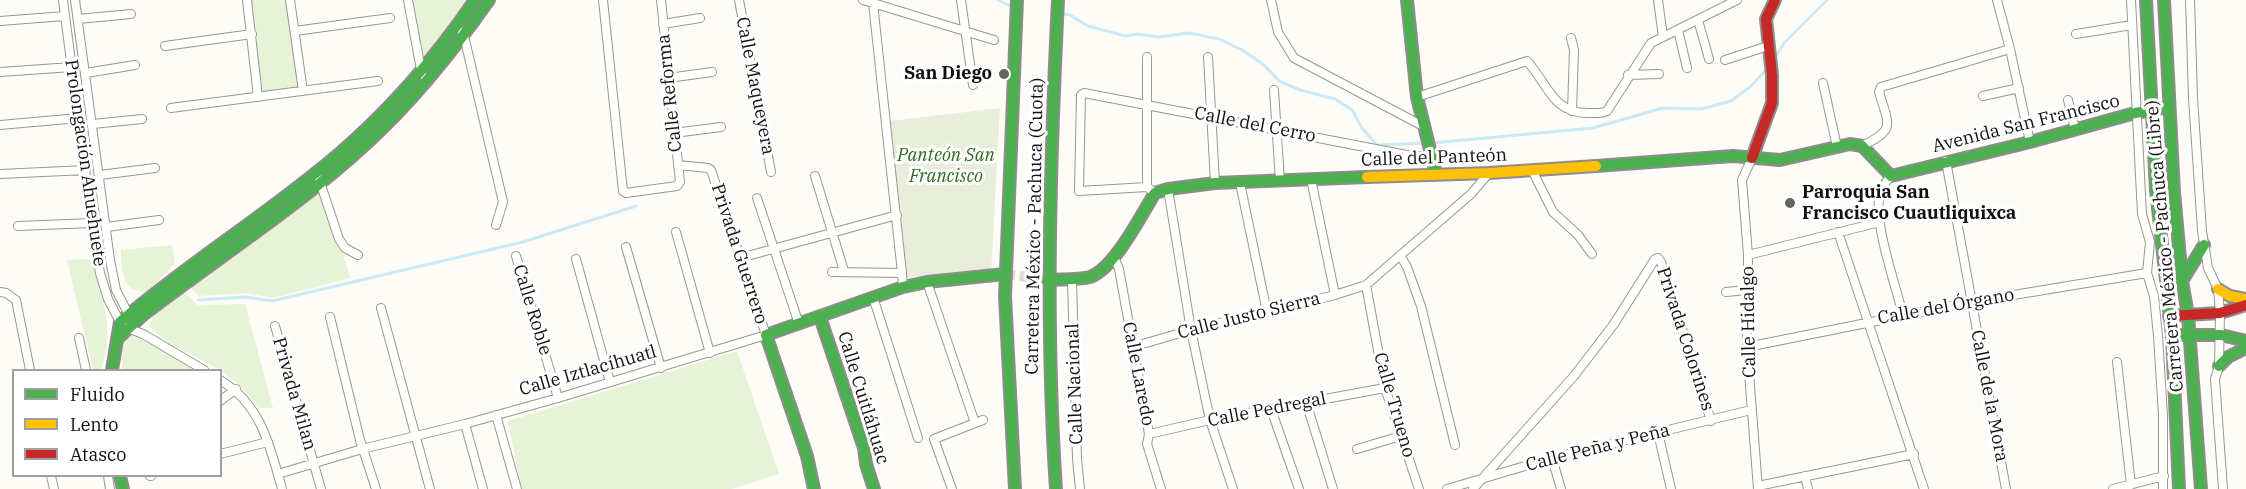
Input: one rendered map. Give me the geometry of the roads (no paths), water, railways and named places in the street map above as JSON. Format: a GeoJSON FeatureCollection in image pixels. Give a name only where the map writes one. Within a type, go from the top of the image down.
{"type":"FeatureCollection","features":[{"type":"Feature","properties":{"kind":"main road"},"geometry":{"type":"LineString","coordinates":[[461,31],[475,0]]}},
{"type":"Feature","properties":{"kind":"main road"},"geometry":{"type":"LineString","coordinates":[[112,369],[118,338],[127,322],[318,178],[375,121],[424,77],[489,0]]}},
{"type":"Feature","properties":{"kind":"main road","name":"Carretera México - Pachuca (Cuota)"},"geometry":{"type":"LineString","coordinates":[[1015,489],[1005,296],[1017,0]]}},
{"type":"Feature","properties":{"kind":"main road","name":"Carretera México - Pachuca (Cuota)"},"geometry":{"type":"LineString","coordinates":[[1056,489],[1047,299],[1058,0]]}},
{"type":"Feature","properties":{"kind":"main road"},"geometry":{"type":"LineString","coordinates":[[1407,0],[1417,97],[1436,174]]}},
{"type":"Feature","properties":{"kind":"main road"},"geometry":{"type":"LineString","coordinates":[[1752,158],[1772,102],[1772,75],[1766,19],[1775,0]]}},
{"type":"Feature","properties":{"kind":"main road","name":"Carretera México - Pachuca (Libre)"},"geometry":{"type":"LineString","coordinates":[[2146,0],[2156,242],[2172,335],[2179,489]]}},
{"type":"Feature","properties":{"kind":"main road","name":"Carretera México - Pachuca (Libre)"},"geometry":{"type":"LineString","coordinates":[[2164,0],[2174,192],[2182,281],[2188,315],[2201,489]]}},
{"type":"Feature","properties":{"kind":"main road","name":"Avenida San Francisco"},"geometry":{"type":"LineString","coordinates":[[1891,176],[2030,142],[2135,113],[2169,107]]}},
{"type":"Feature","properties":{"kind":"main road","name":"Calle del Panteón"},"geometry":{"type":"LineString","coordinates":[[1151,190],[1215,183],[1489,173],[1733,156],[1780,160],[1850,144],[1862,146]]}},
{"type":"Feature","properties":{"kind":"main road"},"geometry":{"type":"LineString","coordinates":[[1862,146],[1891,176]]}},
{"type":"Feature","properties":{"kind":"main road"},"geometry":{"type":"LineString","coordinates":[[1048,280],[1089,277],[1101,271],[1114,257],[1151,190]]}},
{"type":"Feature","properties":{"kind":"main road"},"geometry":{"type":"LineString","coordinates":[[2182,281],[2204,245]]}},
{"type":"Feature","properties":{"kind":"main road","name":"Calle Iztlacíhuatl"},"geometry":{"type":"LineString","coordinates":[[766,336],[903,287],[927,282],[1005,274]]}},
{"type":"Feature","properties":{"kind":"main road"},"geometry":{"type":"LineString","coordinates":[[2218,289],[2230,296],[2246,299]]}},
{"type":"Feature","properties":{"kind":"main road"},"geometry":{"type":"LineString","coordinates":[[2169,316],[2220,313],[2246,305]]}},
{"type":"Feature","properties":{"kind":"main road","name":"Calle Cuitláhuac"},"geometry":{"type":"LineString","coordinates":[[820,317],[864,448],[866,464],[874,489]]}},
{"type":"Feature","properties":{"kind":"main road"},"geometry":{"type":"LineString","coordinates":[[2172,335],[2221,335],[2246,341]]}},
{"type":"Feature","properties":{"kind":"main road"},"geometry":{"type":"LineString","coordinates":[[766,336],[807,456],[814,489]]}},
{"type":"Feature","properties":{"kind":"main road"},"geometry":{"type":"LineString","coordinates":[[2219,366],[2228,357],[2246,348]]}},
{"type":"Feature","properties":{"kind":"street","name":"Prolongación Ahuehuete"},"geometry":{"type":"LineString","coordinates":[[63,0],[100,273],[108,299],[127,322]]}},
{"type":"Feature","properties":{"kind":"street","name":"Prolongación Ahuehuete"},"geometry":{"type":"LineString","coordinates":[[75,0],[116,290],[127,322]]}},
{"type":"Feature","properties":{"kind":"street"},"geometry":{"type":"LineString","coordinates":[[247,0],[247,35],[258,97]]}},
{"type":"Feature","properties":{"kind":"street"},"geometry":{"type":"LineString","coordinates":[[290,0],[303,91]]}},
{"type":"Feature","properties":{"kind":"street"},"geometry":{"type":"LineString","coordinates":[[408,0],[424,77]]}},
{"type":"Feature","properties":{"kind":"street","name":"Calle Reforma"},"geometry":{"type":"LineString","coordinates":[[603,0],[624,193],[679,185],[661,0]]}},
{"type":"Feature","properties":{"kind":"street","name":"Calle Maqueyera"},"geometry":{"type":"LineString","coordinates":[[739,0],[771,172]]}},
{"type":"Feature","properties":{"kind":"street"},"geometry":{"type":"LineString","coordinates":[[863,0],[994,40]]}},
{"type":"Feature","properties":{"kind":"street"},"geometry":{"type":"LineString","coordinates":[[962,0],[973,85]]}},
{"type":"Feature","properties":{"kind":"street"},"geometry":{"type":"LineString","coordinates":[[1271,0],[1278,32],[1294,58],[1423,126]]}},
{"type":"Feature","properties":{"kind":"street"},"geometry":{"type":"LineString","coordinates":[[1658,0],[1663,37]]}},
{"type":"Feature","properties":{"kind":"street"},"geometry":{"type":"LineString","coordinates":[[1417,97],[1527,61],[1542,79],[1556,102],[1563,108],[1580,113],[1605,113],[1651,43],[1737,0]]}},
{"type":"Feature","properties":{"kind":"street"},"geometry":{"type":"LineString","coordinates":[[1997,0],[2030,142]]}},
{"type":"Feature","properties":{"kind":"street"},"geometry":{"type":"LineString","coordinates":[[2131,0],[2135,113],[2142,214],[2156,242],[2147,273],[2154,296],[2158,336],[2163,415],[2163,489]]}},
{"type":"Feature","properties":{"kind":"street"},"geometry":{"type":"LineString","coordinates":[[2190,0],[2193,98],[2204,245],[2208,268],[2218,289],[2220,313],[2219,366],[2215,379],[2223,489]]}},
{"type":"Feature","properties":{"kind":"street"},"geometry":{"type":"LineString","coordinates":[[873,3],[903,287]]}},
{"type":"Feature","properties":{"kind":"street"},"geometry":{"type":"LineString","coordinates":[[78,20],[131,14]]}},
{"type":"Feature","properties":{"kind":"street"},"geometry":{"type":"LineString","coordinates":[[0,21],[65,16]]}},
{"type":"Feature","properties":{"kind":"street"},"geometry":{"type":"LineString","coordinates":[[295,31],[390,18]]}},
{"type":"Feature","properties":{"kind":"street"},"geometry":{"type":"LineString","coordinates":[[663,24],[700,18]]}},
{"type":"Feature","properties":{"kind":"street"},"geometry":{"type":"LineString","coordinates":[[1698,20],[1709,59]]}},
{"type":"Feature","properties":{"kind":"street"},"geometry":{"type":"LineString","coordinates":[[2076,33],[2132,25]]}},
{"type":"Feature","properties":{"kind":"street"},"geometry":{"type":"LineString","coordinates":[[1678,30],[1687,68]]}},
{"type":"Feature","properties":{"kind":"street"},"geometry":{"type":"LineString","coordinates":[[461,31],[503,202],[496,225]]}},
{"type":"Feature","properties":{"kind":"street"},"geometry":{"type":"LineString","coordinates":[[165,46],[247,35]]}},
{"type":"Feature","properties":{"kind":"street"},"geometry":{"type":"LineString","coordinates":[[1571,38],[1574,50],[1572,111]]}},
{"type":"Feature","properties":{"kind":"street"},"geometry":{"type":"LineString","coordinates":[[1862,146],[1882,136],[1887,130],[1888,123],[1880,92],[1881,87],[2010,49]]}},
{"type":"Feature","properties":{"kind":"street"},"geometry":{"type":"LineString","coordinates":[[1725,60],[1769,51]]}},
{"type":"Feature","properties":{"kind":"street"},"geometry":{"type":"LineString","coordinates":[[1147,57],[1151,190]]}},
{"type":"Feature","properties":{"kind":"street"},"geometry":{"type":"LineString","coordinates":[[1208,57],[1215,183]]}},
{"type":"Feature","properties":{"kind":"street"},"geometry":{"type":"LineString","coordinates":[[86,72],[135,65]]}},
{"type":"Feature","properties":{"kind":"street"},"geometry":{"type":"LineString","coordinates":[[0,72],[72,67]]}},
{"type":"Feature","properties":{"kind":"street"},"geometry":{"type":"LineString","coordinates":[[668,78],[712,72]]}},
{"type":"Feature","properties":{"kind":"street"},"geometry":{"type":"LineString","coordinates":[[1628,75],[1659,74]]}},
{"type":"Feature","properties":{"kind":"street"},"geometry":{"type":"LineString","coordinates":[[171,108],[378,81]]}},
{"type":"Feature","properties":{"kind":"street"},"geometry":{"type":"LineString","coordinates":[[1823,83],[1837,147]]}},
{"type":"Feature","properties":{"kind":"street"},"geometry":{"type":"LineString","coordinates":[[1983,96],[2019,88]]}},
{"type":"Feature","properties":{"kind":"street"},"geometry":{"type":"LineString","coordinates":[[1274,90],[1280,180]]}},
{"type":"Feature","properties":{"kind":"street","name":"Calle del Cerro"},"geometry":{"type":"LineString","coordinates":[[1151,190],[1079,190],[1081,94],[1211,116],[1412,156],[1428,148]]}},
{"type":"Feature","properties":{"kind":"street"},"geometry":{"type":"LineString","coordinates":[[2068,100],[2075,129]]}},
{"type":"Feature","properties":{"kind":"street"},"geometry":{"type":"LineString","coordinates":[[0,125],[79,118]]}},
{"type":"Feature","properties":{"kind":"street"},"geometry":{"type":"LineString","coordinates":[[93,124],[142,119]]}},
{"type":"Feature","properties":{"kind":"street"},"geometry":{"type":"LineString","coordinates":[[674,133],[721,126]]}},
{"type":"Feature","properties":{"kind":"street","name":"Calle Hidalgo"},"geometry":{"type":"LineString","coordinates":[[1752,158],[1742,180],[1748,255],[1747,347],[1758,487]]}},
{"type":"Feature","properties":{"kind":"street","name":"Calle de la Mora"},"geometry":{"type":"LineString","coordinates":[[1946,161],[2006,489]]}},
{"type":"Feature","properties":{"kind":"street","name":"Privada Guerrero"},"geometry":{"type":"LineString","coordinates":[[678,165],[711,170],[766,336]]}},
{"type":"Feature","properties":{"kind":"street"},"geometry":{"type":"LineString","coordinates":[[100,175],[155,168]]}},
{"type":"Feature","properties":{"kind":"street"},"geometry":{"type":"LineString","coordinates":[[0,174],[86,170]]}},
{"type":"Feature","properties":{"kind":"street"},"geometry":{"type":"LineString","coordinates":[[1532,170],[1552,212],[1578,235],[1592,254]]}},
{"type":"Feature","properties":{"kind":"street"},"geometry":{"type":"LineString","coordinates":[[1366,285],[1471,194],[1489,173]]}},
{"type":"Feature","properties":{"kind":"street"},"geometry":{"type":"LineString","coordinates":[[815,176],[844,271]]}},
{"type":"Feature","properties":{"kind":"street"},"geometry":{"type":"LineString","coordinates":[[1891,176],[1883,184],[1879,201],[1880,222],[1903,315]]}},
{"type":"Feature","properties":{"kind":"street"},"geometry":{"type":"LineString","coordinates":[[318,178],[339,239],[345,249],[358,255]]}},
{"type":"Feature","properties":{"kind":"street"},"geometry":{"type":"LineString","coordinates":[[1311,179],[1335,295]]}},
{"type":"Feature","properties":{"kind":"street"},"geometry":{"type":"LineString","coordinates":[[1240,183],[1267,312]]}},
{"type":"Feature","properties":{"kind":"street"},"geometry":{"type":"LineString","coordinates":[[1168,189],[1191,330],[1210,420],[1233,489]]}},
{"type":"Feature","properties":{"kind":"street"},"geometry":{"type":"LineString","coordinates":[[758,198],[799,324]]}},
{"type":"Feature","properties":{"kind":"street"},"geometry":{"type":"LineString","coordinates":[[740,258],[897,215]]}},
{"type":"Feature","properties":{"kind":"street"},"geometry":{"type":"LineString","coordinates":[[107,227],[159,220]]}},
{"type":"Feature","properties":{"kind":"street"},"geometry":{"type":"LineString","coordinates":[[1748,255],[1880,222]]}},
{"type":"Feature","properties":{"kind":"street"},"geometry":{"type":"LineString","coordinates":[[18,226],[92,223]]}},
{"type":"Feature","properties":{"kind":"street"},"geometry":{"type":"LineString","coordinates":[[676,232],[710,353]]}},
{"type":"Feature","properties":{"kind":"street"},"geometry":{"type":"LineString","coordinates":[[1838,232],[1870,321],[1924,489]]}},
{"type":"Feature","properties":{"kind":"street"},"geometry":{"type":"LineString","coordinates":[[626,247],[661,368]]}},
{"type":"Feature","properties":{"kind":"street"},"geometry":{"type":"LineString","coordinates":[[1400,255],[1407,267],[1421,306],[1455,445]]}},
{"type":"Feature","properties":{"kind":"street","name":"Calle Roble"},"geometry":{"type":"LineString","coordinates":[[516,256],[558,398]]}},
{"type":"Feature","properties":{"kind":"street","name":"Calle Laredo"},"geometry":{"type":"LineString","coordinates":[[1114,257],[1119,269],[1149,434],[1147,444],[1161,489]]}},
{"type":"Feature","properties":{"kind":"street","name":"Privada Colorines"},"geometry":{"type":"LineString","coordinates":[[1484,478],[1574,376],[1614,324],[1654,259],[1658,258],[1712,421]]}},
{"type":"Feature","properties":{"kind":"street"},"geometry":{"type":"LineString","coordinates":[[576,259],[610,382]]}},
{"type":"Feature","properties":{"kind":"street"},"geometry":{"type":"LineString","coordinates":[[832,272],[902,273]]}},
{"type":"Feature","properties":{"kind":"street","name":"Calle del Órgano"},"geometry":{"type":"LineString","coordinates":[[1747,347],[1971,302],[2147,273]]}},
{"type":"Feature","properties":{"kind":"street","name":"Calle Nacional"},"geometry":{"type":"LineString","coordinates":[[1072,279],[1077,459],[1080,489]]}},
{"type":"Feature","properties":{"kind":"street"},"geometry":{"type":"LineString","coordinates":[[927,282],[979,422],[934,439],[951,489]]}},
{"type":"Feature","properties":{"kind":"street","name":"Calle Justo Sierra"},"geometry":{"type":"LineString","coordinates":[[1132,347],[1366,285]]}},
{"type":"Feature","properties":{"kind":"street","name":"Calle Trueno"},"geometry":{"type":"LineString","coordinates":[[1366,285],[1385,388],[1419,489]]}},
{"type":"Feature","properties":{"kind":"street"},"geometry":{"type":"LineString","coordinates":[[1726,292],[1748,290]]}},
{"type":"Feature","properties":{"kind":"street"},"geometry":{"type":"LineString","coordinates":[[0,292],[16,300],[30,369]]}},
{"type":"Feature","properties":{"kind":"street"},"geometry":{"type":"LineString","coordinates":[[873,297],[918,438]]}},
{"type":"Feature","properties":{"kind":"street"},"geometry":{"type":"LineString","coordinates":[[381,308],[430,489]]}},
{"type":"Feature","properties":{"kind":"street"},"geometry":{"type":"LineString","coordinates":[[2156,315],[2169,316]]}},
{"type":"Feature","properties":{"kind":"street"},"geometry":{"type":"LineString","coordinates":[[330,317],[362,448],[376,489]]}},
{"type":"Feature","properties":{"kind":"street"},"geometry":{"type":"LineString","coordinates":[[127,322],[202,369]]}},
{"type":"Feature","properties":{"kind":"street","name":"Privada Milan"},"geometry":{"type":"LineString","coordinates":[[275,326],[321,489]]}},
{"type":"Feature","properties":{"kind":"street"},"geometry":{"type":"LineString","coordinates":[[2158,336],[2172,335]]}},
{"type":"Feature","properties":{"kind":"street","name":"Calle Iztlacíhuatl"},"geometry":{"type":"LineString","coordinates":[[278,474],[362,448],[465,424],[558,398],[766,336]]}},
{"type":"Feature","properties":{"kind":"street"},"geometry":{"type":"LineString","coordinates":[[79,338],[86,369]]}},
{"type":"Feature","properties":{"kind":"street"},"geometry":{"type":"LineString","coordinates":[[2117,362],[2131,485]]}},
{"type":"Feature","properties":{"kind":"street"},"geometry":{"type":"LineString","coordinates":[[222,381],[236,389],[255,412],[268,442],[282,489]]}},
{"type":"Feature","properties":{"kind":"street","name":"Calle Pedregal"},"geometry":{"type":"LineString","coordinates":[[1149,434],[1210,420],[1385,388]]}},
{"type":"Feature","properties":{"kind":"street"},"geometry":{"type":"LineString","coordinates":[[222,400],[236,389]]}},
{"type":"Feature","properties":{"kind":"street"},"geometry":{"type":"LineString","coordinates":[[1306,402],[1334,489]]}},
{"type":"Feature","properties":{"kind":"street"},"geometry":{"type":"LineString","coordinates":[[1271,409],[1299,489]]}},
{"type":"Feature","properties":{"kind":"street","name":"Calle Peña y Peña"},"geometry":{"type":"LineString","coordinates":[[1447,489],[1552,458],[1751,410]]}},
{"type":"Feature","properties":{"kind":"street"},"geometry":{"type":"LineString","coordinates":[[2163,415],[2175,413]]}},
{"type":"Feature","properties":{"kind":"street"},"geometry":{"type":"LineString","coordinates":[[496,415],[517,489]]}},
{"type":"Feature","properties":{"kind":"street"},"geometry":{"type":"LineString","coordinates":[[465,424],[483,489]]}},
{"type":"Feature","properties":{"kind":"street"},"geometry":{"type":"LineString","coordinates":[[1658,433],[1671,489]]}},
{"type":"Feature","properties":{"kind":"street"},"geometry":{"type":"LineString","coordinates":[[1357,449],[1401,436]]}},
{"type":"Feature","properties":{"kind":"street"},"geometry":{"type":"LineString","coordinates":[[222,454],[268,442]]}},
{"type":"Feature","properties":{"kind":"street"},"geometry":{"type":"LineString","coordinates":[[1758,487],[1914,454]]}},
{"type":"Feature","properties":{"kind":"street"},"geometry":{"type":"LineString","coordinates":[[1552,458],[1561,489]]}},
{"type":"Feature","properties":{"kind":"street"},"geometry":{"type":"LineString","coordinates":[[1805,476],[1808,489]]}},
{"type":"Feature","properties":{"kind":"street"},"geometry":{"type":"LineString","coordinates":[[2113,489],[2164,476]]}},
{"type":"Feature","properties":{"kind":"street"},"geometry":{"type":"LineString","coordinates":[[1473,489],[1484,478]]}},
{"type":"Feature","properties":{"kind":"waterway"},"geometry":{"type":"LineString","coordinates":[[998,0],[1008,5]]}},
{"type":"Feature","properties":{"kind":"waterway"},"geometry":{"type":"LineString","coordinates":[[1774,60],[1784,43],[1827,0]]}},
{"type":"Feature","properties":{"kind":"waterway"},"geometry":{"type":"LineString","coordinates":[[1063,14],[1070,15],[1088,26],[1125,36],[1138,34],[1158,37],[1189,33],[1219,39],[1263,64],[1279,81],[1300,90],[1335,99],[1352,110],[1362,128],[1377,145],[1426,143]]}},
{"type":"Feature","properties":{"kind":"waterway"},"geometry":{"type":"LineString","coordinates":[[1432,143],[1593,128],[1663,108],[1701,109],[1731,101],[1750,87],[1768,68]]}},
{"type":"Feature","properties":{"kind":"waterway"},"geometry":{"type":"LineString","coordinates":[[198,300],[246,297],[272,301],[523,242],[636,206]]}},
{"type":"Feature","properties":{"kind":"tunnel"},"geometry":{"type":"LineString","coordinates":[[1005,274],[1048,280]]}},
{"type":"Feature","properties":{"kind":"place","name":"San Diego"},"geometry":{"type":"Point","coordinates":[1004,74]}},
{"type":"Feature","properties":{"kind":"place","name":"Parroquia San Francisco Cuautliquixca"},"geometry":{"type":"Point","coordinates":[1790,203]}},
{"type":"Feature","properties":{"kind":"park label","name":"Panteón San Francisco"},"geometry":{"type":"Point","coordinates":[946,166]}}]}
